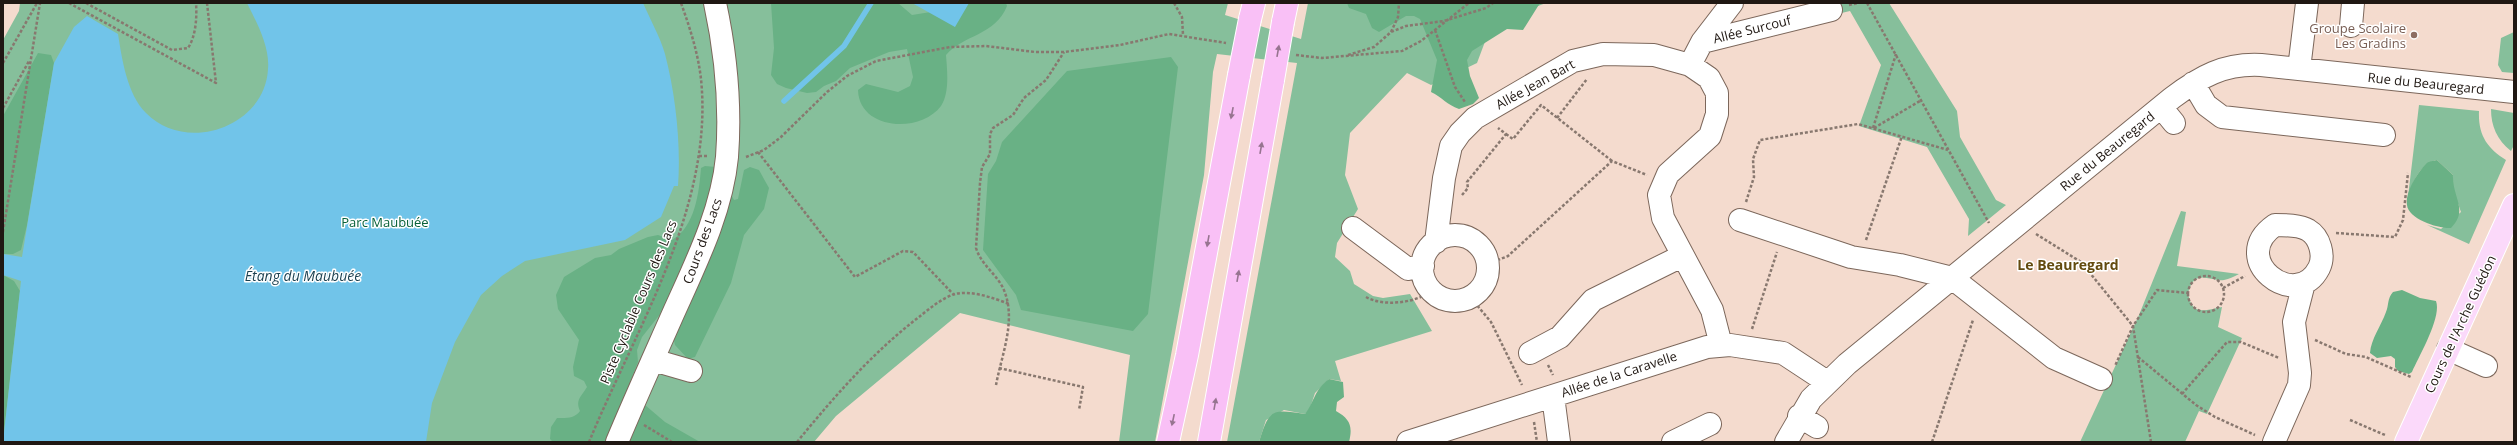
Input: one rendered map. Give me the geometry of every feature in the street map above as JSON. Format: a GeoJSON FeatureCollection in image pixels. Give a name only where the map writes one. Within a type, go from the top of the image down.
{"type":"FeatureCollection","features":[{"type":"Feature","properties":{"kind":"highway"},"geometry":{"type":"LineString","coordinates":[[1168,442],[1187,355],[1252,11]]}},
{"type":"Feature","properties":{"kind":"highway"},"geometry":{"type":"LineString","coordinates":[[1209,442],[1285,12]]}},
{"type":"Feature","properties":{"kind":"main road","name":"Cours de l'Arche Guédon"},"geometry":{"type":"LineString","coordinates":[[2406,442],[2514,205]]}},
{"type":"Feature","properties":{"kind":"street","name":"Cours des Lacs"},"geometry":{"type":"LineString","coordinates":[[617,442],[706,237],[715,212],[727,158],[728,108],[725,48],[715,3]]}},
{"type":"Feature","properties":{"kind":"street","name":"Allée Surcouf"},"geometry":{"type":"LineString","coordinates":[[1690,65],[1702,42],[1732,3]]}},
{"type":"Feature","properties":{"kind":"street","name":"Allée Surcouf"},"geometry":{"type":"LineString","coordinates":[[1784,3],[1802,16]]}},
{"type":"Feature","properties":{"kind":"street"},"geometry":{"type":"LineString","coordinates":[[2300,69],[2307,3]]}},
{"type":"Feature","properties":{"kind":"street"},"geometry":{"type":"LineString","coordinates":[[2351,26],[2353,3]]}},
{"type":"Feature","properties":{"kind":"street","name":"Allée Surcouf"},"geometry":{"type":"LineString","coordinates":[[1702,42],[1802,16],[1832,10]]}},
{"type":"Feature","properties":{"kind":"street","name":"Allée Jean Bart"},"geometry":{"type":"LineString","coordinates":[[1436,242],[1451,146],[1460,132],[1475,118],[1573,61],[1603,54],[1654,55],[1690,65],[1709,78],[1717,93],[1717,114],[1710,136],[1668,174],[1659,195],[1663,218],[1712,310],[1721,345]]}},
{"type":"Feature","properties":{"kind":"street","name":"Rue du Beauregard"},"geometry":{"type":"LineString","coordinates":[[1786,442],[1808,422],[1827,382],[1952,278],[2167,115],[2193,83],[2217,70],[2236,65],[2261,65],[2300,69],[2406,89],[2514,92]]}},
{"type":"Feature","properties":{"kind":"street"},"geometry":{"type":"LineString","coordinates":[[2193,83],[2206,105],[2222,117],[2384,135]]}},
{"type":"Feature","properties":{"kind":"street"},"geometry":{"type":"LineString","coordinates":[[1742,214],[1851,257],[1900,265],[1952,278],[2054,358],[2107,375]]}},
{"type":"Feature","properties":{"kind":"street"},"geometry":{"type":"LineString","coordinates":[[2275,226],[2308,230],[2316,237],[2320,246],[2321,262],[2313,276],[2304,283],[2294,286],[2286,284],[2267,276],[2261,267],[2258,258],[2262,238],[2275,226]]}},
{"type":"Feature","properties":{"kind":"street"},"geometry":{"type":"LineString","coordinates":[[1353,228],[1408,269],[1423,266]]}},
{"type":"Feature","properties":{"kind":"street"},"geometry":{"type":"LineString","coordinates":[[1456,235],[1467,237],[1483,251],[1488,264],[1485,282],[1479,291],[1471,298],[1451,301],[1442,298],[1432,291],[1423,276],[1424,257],[1436,242],[1445,237],[1456,235]]}},
{"type":"Feature","properties":{"kind":"street"},"geometry":{"type":"LineString","coordinates":[[1530,353],[1560,337],[1593,300],[1682,256]]}},
{"type":"Feature","properties":{"kind":"street"},"geometry":{"type":"LineString","coordinates":[[2265,439],[2299,385],[2299,366],[2294,322],[2304,283]]}},
{"type":"Feature","properties":{"kind":"street","name":"Allée de la Caravelle"},"geometry":{"type":"LineString","coordinates":[[1408,442],[1430,438],[1692,350],[1721,345],[1783,353],[1827,382]]}},
{"type":"Feature","properties":{"kind":"street"},"geometry":{"type":"LineString","coordinates":[[2448,349],[2486,366]]}},
{"type":"Feature","properties":{"kind":"street"},"geometry":{"type":"LineString","coordinates":[[653,360],[692,371]]}},
{"type":"Feature","properties":{"kind":"street"},"geometry":{"type":"LineString","coordinates":[[1553,396],[1559,442]]}},
{"type":"Feature","properties":{"kind":"street"},"geometry":{"type":"LineString","coordinates":[[1673,442],[1710,424]]}},
{"type":"Feature","properties":{"kind":"path"},"geometry":{"type":"LineString","coordinates":[[3,63],[37,3]]}},
{"type":"Feature","properties":{"kind":"path"},"geometry":{"type":"LineString","coordinates":[[3,232],[40,3]]}},
{"type":"Feature","properties":{"kind":"path"},"geometry":{"type":"LineString","coordinates":[[69,3],[216,83],[207,3]]}},
{"type":"Feature","properties":{"kind":"path"},"geometry":{"type":"LineString","coordinates":[[86,3],[172,50],[181,50],[188,48],[191,43],[197,13],[196,3]]}},
{"type":"Feature","properties":{"kind":"path","name":"Piste Cyclable Cours des Lacs"},"geometry":{"type":"LineString","coordinates":[[589,442],[682,228],[699,156],[702,119],[701,79],[694,41],[681,3]]}},
{"type":"Feature","properties":{"kind":"path"},"geometry":{"type":"LineString","coordinates":[[1174,3],[1182,17],[1183,35]]}},
{"type":"Feature","properties":{"kind":"path"},"geometry":{"type":"LineString","coordinates":[[1391,32],[1398,17],[1399,3]]}},
{"type":"Feature","properties":{"kind":"path"},"geometry":{"type":"LineString","coordinates":[[1299,56],[1322,58],[1402,51],[1411,48],[1469,3]]}},
{"type":"Feature","properties":{"kind":"path"},"geometry":{"type":"LineString","coordinates":[[1343,56],[1374,47],[1391,32],[1406,26],[1444,21],[1486,8],[1493,3]]}},
{"type":"Feature","properties":{"kind":"path"},"geometry":{"type":"LineString","coordinates":[[1867,3],[1896,54],[1920,101],[1988,220]]}},
{"type":"Feature","properties":{"kind":"path"},"geometry":{"type":"LineString","coordinates":[[1435,30],[1455,87],[1467,105]]}},
{"type":"Feature","properties":{"kind":"path"},"geometry":{"type":"LineString","coordinates":[[699,156],[743,158],[758,152],[781,137],[842,80],[876,61],[950,47],[986,46],[1035,52],[1064,52],[1120,45],[1154,36],[1183,35],[1218,41]]}},
{"type":"Feature","properties":{"kind":"path"},"geometry":{"type":"LineString","coordinates":[[996,385],[1008,325],[1009,304],[1001,284],[979,258],[976,248],[982,167],[990,154],[990,134],[993,128],[1013,115],[1024,98],[1046,80],[1064,52]]}},
{"type":"Feature","properties":{"kind":"path"},"geometry":{"type":"LineString","coordinates":[[1874,128],[1896,54]]}},
{"type":"Feature","properties":{"kind":"path"},"geometry":{"type":"LineString","coordinates":[[3,108],[30,59]]}},
{"type":"Feature","properties":{"kind":"path"},"geometry":{"type":"LineString","coordinates":[[1557,118],[1584,85]]}},
{"type":"Feature","properties":{"kind":"path"},"geometry":{"type":"LineString","coordinates":[[1874,128],[1920,101]]}},
{"type":"Feature","properties":{"kind":"path"},"geometry":{"type":"LineString","coordinates":[[1439,216],[1448,211],[1468,188],[1468,182],[1506,134],[1513,139],[1541,105],[1612,161],[1649,176]]}},
{"type":"Feature","properties":{"kind":"path"},"geometry":{"type":"LineString","coordinates":[[1742,214],[1754,177],[1753,159],[1760,140],[1858,124],[1948,150]]}},
{"type":"Feature","properties":{"kind":"path"},"geometry":{"type":"LineString","coordinates":[[1864,244],[1902,136]]}},
{"type":"Feature","properties":{"kind":"path"},"geometry":{"type":"LineString","coordinates":[[758,152],[855,277],[903,252],[913,252],[954,295]]}},
{"type":"Feature","properties":{"kind":"path"},"geometry":{"type":"LineString","coordinates":[[1488,264],[1508,256],[1612,161]]}},
{"type":"Feature","properties":{"kind":"path"},"geometry":{"type":"LineString","coordinates":[[2316,237],[2338,232],[2395,237],[2403,220],[2408,173]]}},
{"type":"Feature","properties":{"kind":"path"},"geometry":{"type":"LineString","coordinates":[[2032,232],[2081,262],[2133,326],[2151,442]]}},
{"type":"Feature","properties":{"kind":"path"},"geometry":{"type":"LineString","coordinates":[[1749,337],[1779,248]]}},
{"type":"Feature","properties":{"kind":"path"},"geometry":{"type":"LineString","coordinates":[[2223,288],[2261,267]]}},
{"type":"Feature","properties":{"kind":"path"},"geometry":{"type":"LineString","coordinates":[[2204,276],[2216,278],[2223,288],[2224,293],[2221,304],[2212,311],[2206,312],[2196,309],[2192,304],[2188,293],[2193,282],[2204,276]]}},
{"type":"Feature","properties":{"kind":"path"},"geometry":{"type":"LineString","coordinates":[[2107,375],[2133,326],[2157,290],[2188,293]]}},
{"type":"Feature","properties":{"kind":"path"},"geometry":{"type":"LineString","coordinates":[[1366,297],[1376,303],[1404,301],[1424,296],[1432,291]]}},
{"type":"Feature","properties":{"kind":"path"},"geometry":{"type":"LineString","coordinates":[[797,442],[830,402],[874,355],[928,310],[954,295],[966,294],[993,298],[1009,304]]}},
{"type":"Feature","properties":{"kind":"path"},"geometry":{"type":"LineString","coordinates":[[1471,298],[1491,322],[1523,387]]}},
{"type":"Feature","properties":{"kind":"path"},"geometry":{"type":"LineString","coordinates":[[1932,442],[1975,314]]}},
{"type":"Feature","properties":{"kind":"path"},"geometry":{"type":"LineString","coordinates":[[2295,331],[2346,354],[2366,357],[2411,377]]}},
{"type":"Feature","properties":{"kind":"path"},"geometry":{"type":"LineString","coordinates":[[2182,394],[2226,342],[2241,342],[2299,366]]}},
{"type":"Feature","properties":{"kind":"path"},"geometry":{"type":"LineString","coordinates":[[2138,357],[2182,394],[2215,417],[2265,439]]}},
{"type":"Feature","properties":{"kind":"path"},"geometry":{"type":"LineString","coordinates":[[999,368],[1083,387],[1079,410]]}},
{"type":"Feature","properties":{"kind":"path"},"geometry":{"type":"LineString","coordinates":[[628,416],[672,442]]}},
{"type":"Feature","properties":{"kind":"path"},"geometry":{"type":"LineString","coordinates":[[1534,418],[1537,442]]}},
{"type":"Feature","properties":{"kind":"path"},"geometry":{"type":"LineString","coordinates":[[2350,420],[2385,435]]}},
{"type":"Feature","properties":{"kind":"green space","name":"Parc Maubuée"},"geometry":{"type":"Polygon","coordinates":[[[20,3],[1228,3],[1225,15],[1301,39],[1308,3],[1546,3],[1492,23],[1477,63],[1431,85],[1407,73],[1350,133],[1345,175],[1358,209],[1337,243],[1335,257],[1350,271],[1354,284],[1373,296],[1383,298],[1410,294],[1432,331],[1335,361],[1341,381],[1329,379],[1315,393],[1310,408],[1305,414],[1284,410],[1266,420],[1259,442],[1227,442],[1297,63],[1217,54],[1213,72],[1204,175],[1155,442],[1119,442],[1130,355],[960,313],[836,416],[814,442],[3,442],[3,40],[19,11],[20,3]]]}},
{"type":"Feature","properties":{"kind":"green space"},"geometry":{"type":"Polygon","coordinates":[[[771,3],[898,3],[912,15],[937,11],[961,3],[1006,3],[1007,6],[1002,16],[995,23],[953,48],[946,55],[947,88],[944,101],[941,106],[931,115],[919,121],[906,124],[892,124],[879,120],[868,113],[861,103],[858,90],[866,84],[898,92],[910,86],[913,77],[907,49],[889,52],[850,68],[836,81],[824,86],[816,92],[807,93],[786,88],[777,84],[771,75],[774,48],[771,3]]]}},
{"type":"Feature","properties":{"kind":"green space"},"geometry":{"type":"Polygon","coordinates":[[[1347,3],[1540,3],[1523,30],[1507,29],[1472,51],[1467,60],[1470,76],[1479,98],[1473,104],[1459,109],[1431,92],[1437,60],[1420,19],[1414,16],[1406,16],[1379,32],[1372,28],[1366,14],[1349,8],[1347,3]]]}},
{"type":"Feature","properties":{"kind":"green space"},"geometry":{"type":"Polygon","coordinates":[[[1830,3],[1889,3],[1957,111],[1960,137],[1996,200],[2006,205],[1968,236],[1969,219],[1927,147],[1859,126],[1881,65],[1850,11],[1833,15],[1830,3]]]}},
{"type":"Feature","properties":{"kind":"green space"},"geometry":{"type":"Polygon","coordinates":[[[2514,32],[2514,73],[2502,72],[2498,65],[2501,38],[2514,32]]]}},
{"type":"Feature","properties":{"kind":"green space"},"geometry":{"type":"Polygon","coordinates":[[[38,53],[51,55],[54,63],[27,225],[21,250],[13,254],[3,254],[3,116],[38,53]]]}},
{"type":"Feature","properties":{"kind":"green space"},"geometry":{"type":"Polygon","coordinates":[[[1171,57],[1178,67],[1148,314],[1133,331],[1021,310],[1016,295],[983,250],[988,174],[996,161],[1002,142],[1067,71],[1171,57]]]}},
{"type":"Feature","properties":{"kind":"green space"},"geometry":{"type":"Polygon","coordinates":[[[2419,105],[2479,111],[2480,127],[2485,140],[2494,151],[2506,160],[2469,244],[2427,225],[2441,229],[2461,212],[2452,187],[2453,175],[2437,160],[2424,166],[2416,177],[2407,205],[2419,105]]]}},
{"type":"Feature","properties":{"kind":"green space"},"geometry":{"type":"Polygon","coordinates":[[[2491,109],[2514,113],[2514,145],[2511,151],[2502,142],[2496,132],[2492,121],[2491,109]]]}},
{"type":"Feature","properties":{"kind":"green space"},"geometry":{"type":"Polygon","coordinates":[[[2437,160],[2453,175],[2459,215],[2451,228],[2439,227],[2418,219],[2409,210],[2407,205],[2408,195],[2412,183],[2427,163],[2437,160]]]}},
{"type":"Feature","properties":{"kind":"green space"},"geometry":{"type":"Polygon","coordinates":[[[705,166],[716,167],[734,200],[738,199],[744,170],[750,167],[759,170],[769,188],[764,209],[744,235],[731,283],[695,357],[688,359],[675,345],[673,336],[677,279],[665,308],[642,337],[637,350],[638,362],[631,380],[633,390],[645,405],[665,422],[700,442],[553,442],[550,439],[551,427],[557,418],[567,418],[578,414],[580,411],[578,401],[587,387],[584,381],[574,376],[573,367],[579,340],[558,309],[556,295],[564,277],[595,258],[611,255],[619,249],[648,237],[658,235],[672,240],[680,234],[691,218],[699,188],[701,168],[705,166]]]}},
{"type":"Feature","properties":{"kind":"green space"},"geometry":{"type":"Polygon","coordinates":[[[2181,211],[2186,212],[2177,266],[2239,274],[2224,280],[2199,278],[2194,280],[2188,293],[2190,301],[2196,309],[2200,310],[2222,307],[2218,327],[2242,338],[2207,414],[2199,411],[2185,442],[2080,442],[2139,315],[2181,211]]]}},
{"type":"Feature","properties":{"kind":"green space"},"geometry":{"type":"Polygon","coordinates":[[[3,275],[14,281],[20,291],[3,440],[3,275]]]}},
{"type":"Feature","properties":{"kind":"green space"},"geometry":{"type":"Polygon","coordinates":[[[2402,290],[2420,298],[2436,301],[2437,308],[2436,317],[2429,336],[2412,372],[2409,374],[2398,371],[2395,367],[2395,359],[2391,356],[2377,358],[2370,353],[2374,338],[2384,317],[2390,297],[2393,292],[2402,290]]]}},
{"type":"Feature","properties":{"kind":"green space"},"geometry":{"type":"Polygon","coordinates":[[[1329,379],[1343,382],[1344,397],[1337,402],[1336,411],[1347,420],[1349,424],[1351,432],[1349,442],[1259,442],[1262,431],[1269,417],[1279,412],[1305,414],[1317,391],[1329,379]]]}},
{"type":"Feature","properties":{"kind":"water","name":"Étang du Maubuée"},"geometry":{"type":"Polygon","coordinates":[[[247,3],[643,3],[658,35],[669,70],[677,121],[679,154],[678,186],[674,186],[661,217],[625,240],[525,261],[502,276],[481,295],[455,342],[432,403],[426,442],[3,442],[21,281],[3,275],[3,254],[22,257],[54,63],[74,27],[87,16],[118,34],[126,76],[134,96],[146,113],[163,125],[182,132],[201,132],[221,128],[239,119],[253,106],[264,89],[268,69],[267,52],[262,35],[247,3]]]}},
{"type":"Feature","properties":{"kind":"water"},"geometry":{"type":"Polygon","coordinates":[[[912,3],[969,3],[955,27],[912,3]]]}},
{"type":"Feature","properties":{"kind":"waterway"},"geometry":{"type":"LineString","coordinates":[[784,101],[844,46],[871,3]]}},
{"type":"Feature","properties":{"kind":"place","name":"Groupe Scolaire Les Gradins"},"geometry":{"type":"Point","coordinates":[2414,35]}},
{"type":"Feature","properties":{"kind":"district","name":"Le Beauregard"},"geometry":{"type":"Point","coordinates":[2068,264]}}]}
